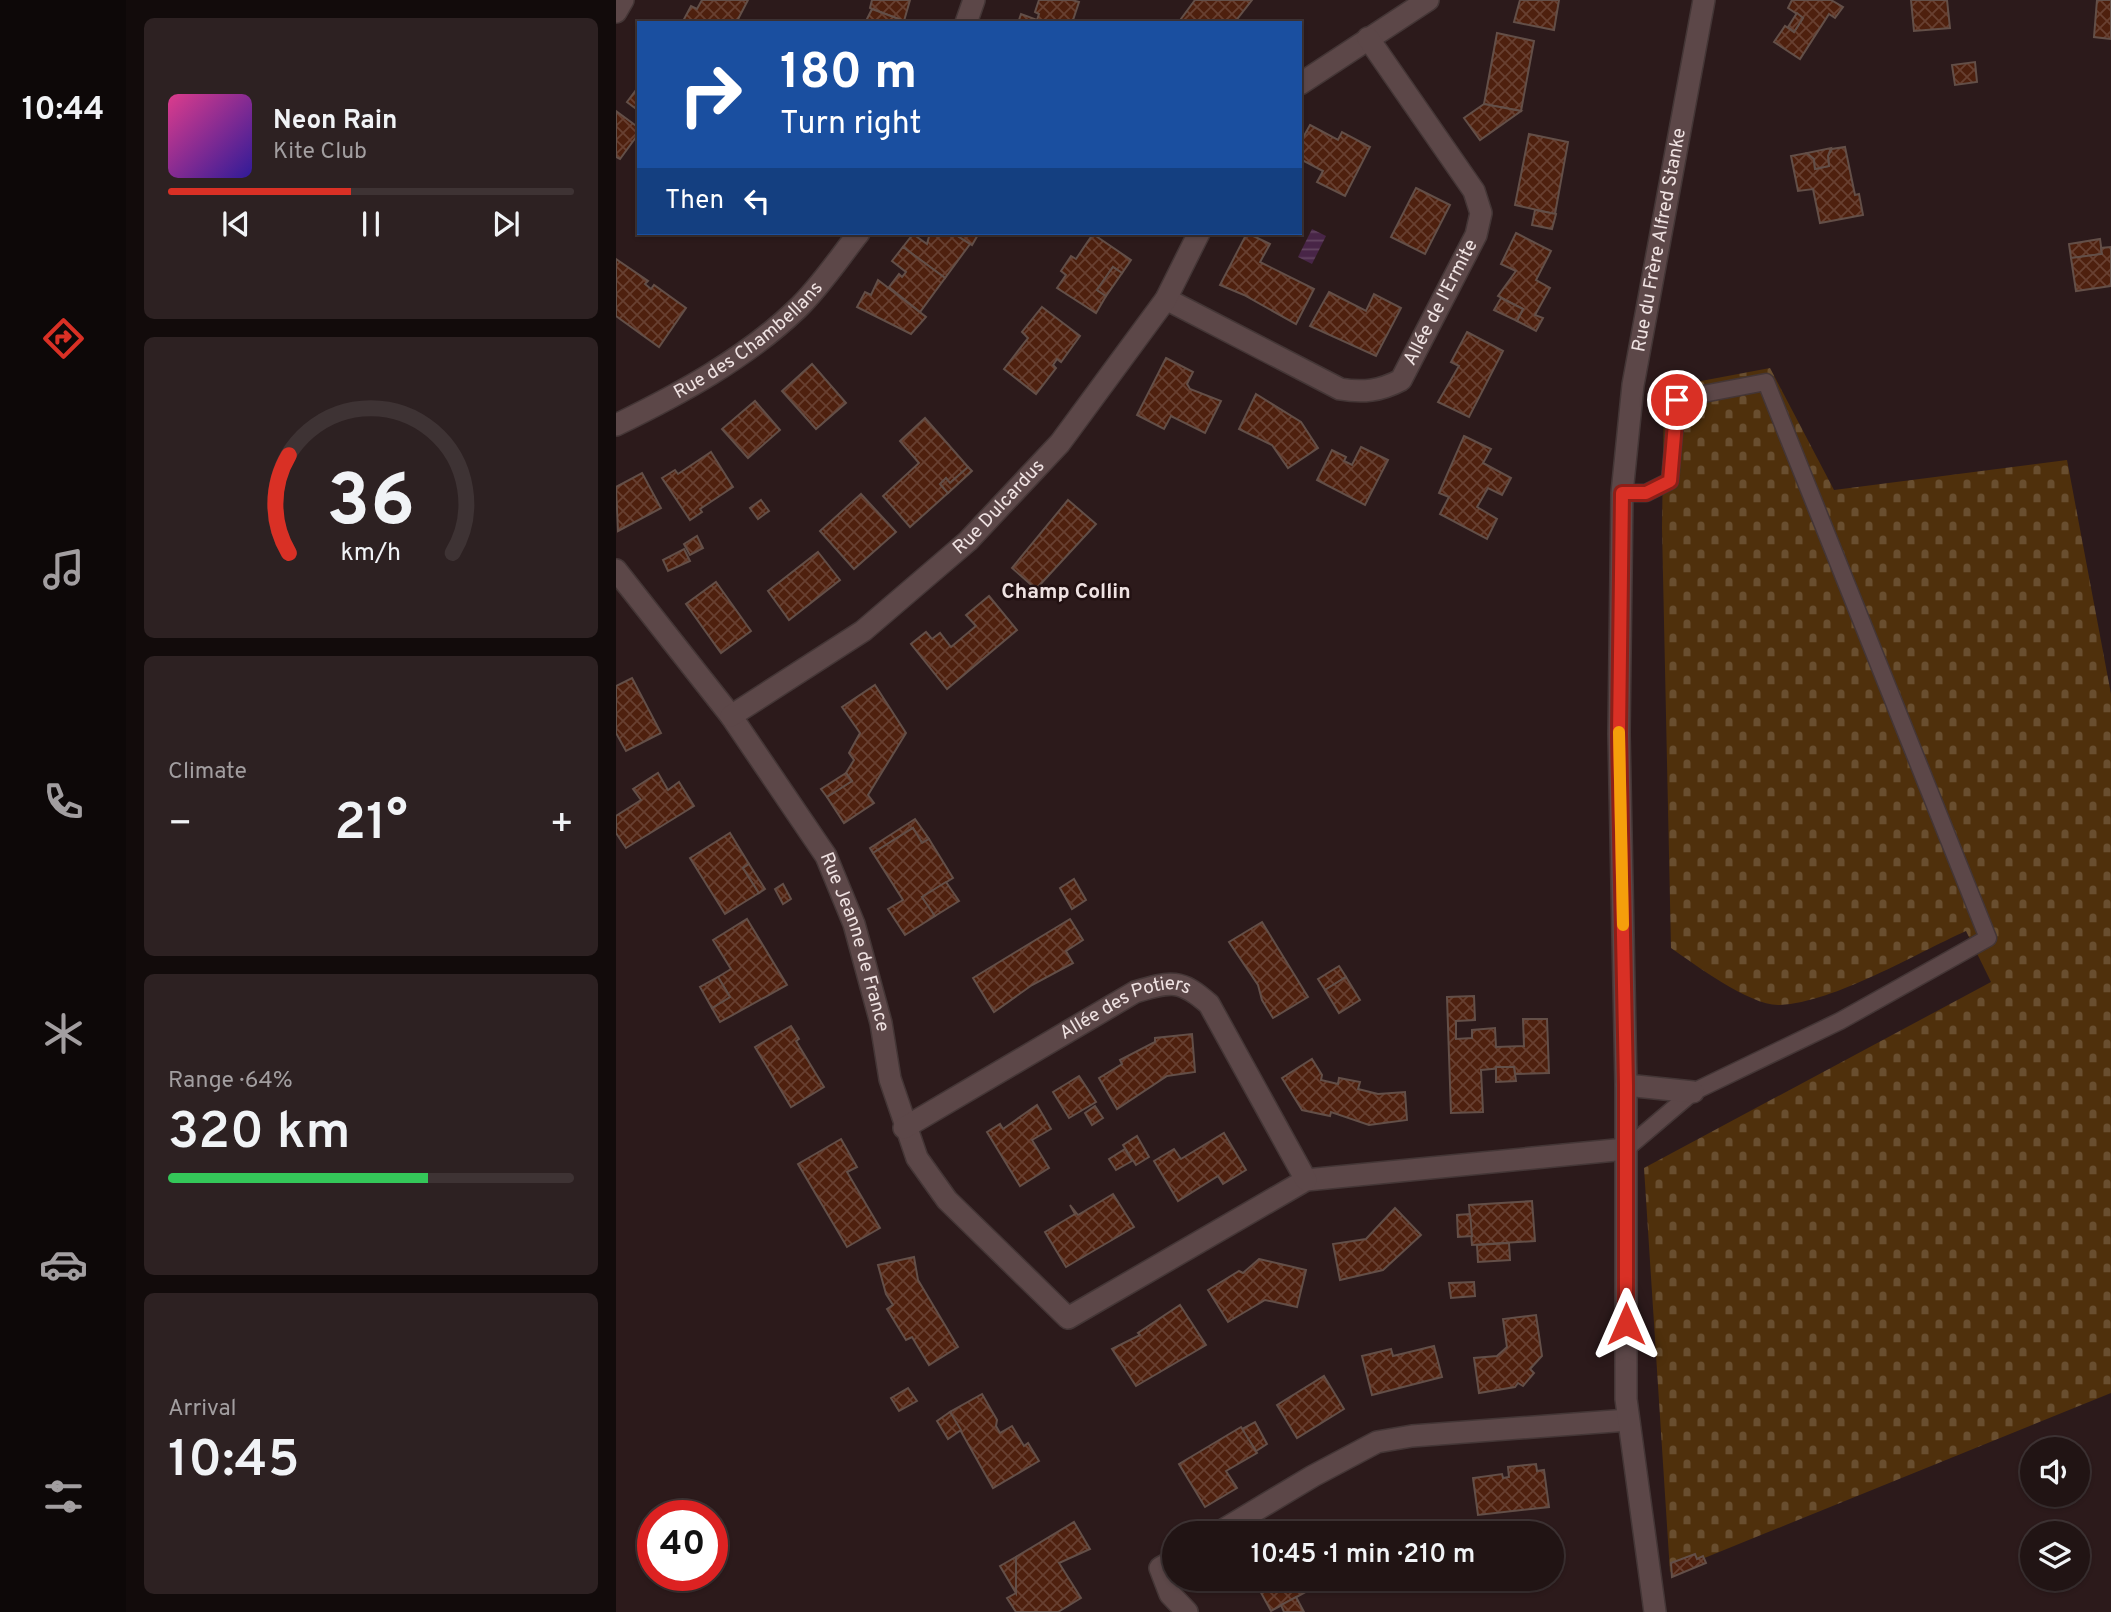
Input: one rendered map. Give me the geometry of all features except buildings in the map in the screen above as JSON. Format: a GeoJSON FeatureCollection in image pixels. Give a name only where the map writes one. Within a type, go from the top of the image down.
{"type":"FeatureCollection","features":[{"type":"Feature","properties":{"kind":"street"},"geometry":{"type":"LineString","coordinates":[[967,21],[974,0]]}},
{"type":"Feature","properties":{"kind":"street"},"geometry":{"type":"LineString","coordinates":[[1302,83],[1428,0]]}},
{"type":"Feature","properties":{"kind":"street","name":"Rue du Frère Alfred Stanke"},"geometry":{"type":"LineString","coordinates":[[1654,1612],[1628,1420],[1626,1085],[1619,734],[1622,493],[1633,385],[1704,0]]}},
{"type":"Feature","properties":{"kind":"street","name":"Allée de l'Ermite"},"geometry":{"type":"LineString","coordinates":[[1166,299],[1340,389],[1362,393],[1384,388],[1401,380],[1476,235],[1480,213],[1474,191],[1368,38]]}},
{"type":"Feature","properties":{"kind":"street","name":"Rue des Chambellans"},"geometry":{"type":"LineString","coordinates":[[616,425],[674,397],[734,358],[798,308],[857,235]]}},
{"type":"Feature","properties":{"kind":"street","name":"Rue Dulcardus"},"geometry":{"type":"LineString","coordinates":[[730,716],[863,631],[968,541],[1060,443],[1166,299],[1198,235]]}},
{"type":"Feature","properties":{"kind":"street","name":"Rue Jeanne de France"},"geometry":{"type":"LineString","coordinates":[[616,570],[730,716],[826,856],[850,913],[881,1023],[890,1079],[904,1128],[917,1158],[947,1200],[1068,1318],[1306,1180]]}},
{"type":"Feature","properties":{"kind":"street","name":"Allée des Potiers"},"geometry":{"type":"LineString","coordinates":[[904,1128],[1135,992],[1160,984],[1189,986],[1209,1004],[1306,1180]]}},
{"type":"Feature","properties":{"kind":"street"},"geometry":{"type":"LineString","coordinates":[[1626,1085],[1693,1092]]}},
{"type":"Feature","properties":{"kind":"street"},"geometry":{"type":"LineString","coordinates":[[1306,1180],[1626,1149]]}},
{"type":"Feature","properties":{"kind":"street"},"geometry":{"type":"LineString","coordinates":[[1238,1521],[1377,1442],[1412,1436],[1628,1420]]}},
{"type":"Feature","properties":{"kind":"street"},"geometry":{"type":"LineString","coordinates":[[1170,1591],[1187,1612]]}},
{"type":"Feature","properties":{"kind":"lane"},"geometry":{"type":"LineString","coordinates":[[1622,493],[1646,493],[1670,481],[1677,400],[1766,382],[1989,938],[1840,1021],[1693,1092],[1626,1149]]}},
{"type":"Feature","properties":{"kind":"green space"},"geometry":{"type":"Polygon","coordinates":[[[1770,368],[1834,490],[2067,460],[2111,694],[2111,1393],[1670,1572],[1644,1168],[1991,982],[1966,931],[1850,986],[1802,1002],[1780,1005],[1768,1004],[1739,992],[1671,948],[1662,528],[1664,388],[1770,368]]]}},
{"type":"Feature","properties":{"kind":"shaded area"},"geometry":{"type":"Polygon","coordinates":[[[1312,229],[1326,236],[1312,264],[1298,257],[1312,229]]]}},
{"type":"Feature","properties":{"kind":"slow traffic"},"geometry":{"type":"LineString","coordinates":[[1619,732],[1623,925]]}},
{"type":"Feature","properties":{"kind":"district","name":"Champ Collin"},"geometry":{"type":"Point","coordinates":[1066,592]}},
{"type":"Feature","properties":{"kind":"route"},"geometry":{"type":"LineString","coordinates":[[1626,1324],[1626,1085],[1619,734],[1622,493],[1646,493],[1670,481],[1677,400]]}}]}
